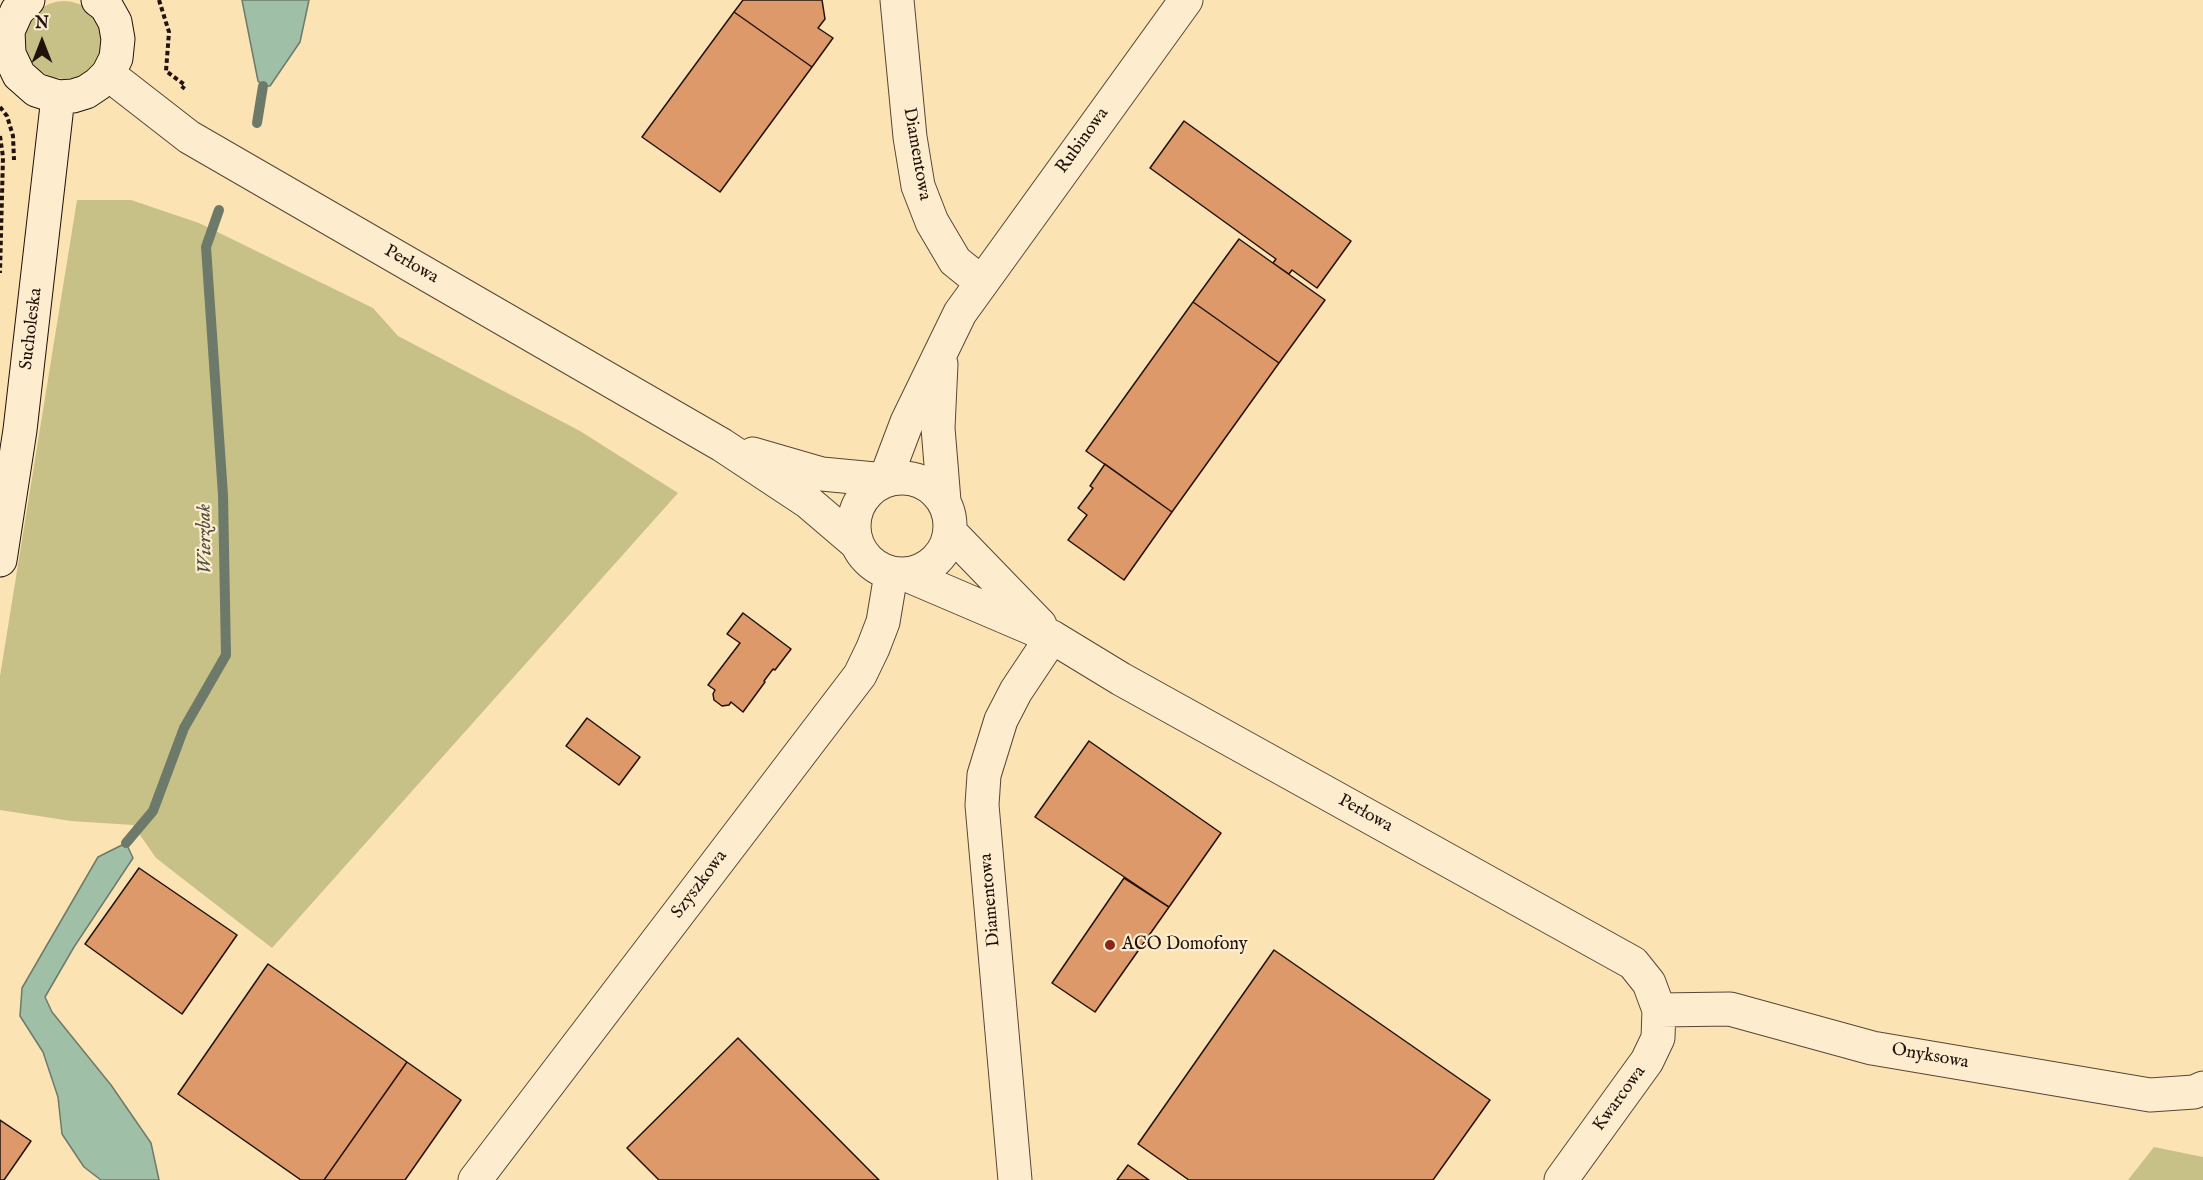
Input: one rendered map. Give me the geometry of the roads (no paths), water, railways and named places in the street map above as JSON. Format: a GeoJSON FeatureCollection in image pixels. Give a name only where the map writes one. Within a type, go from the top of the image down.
{"type":"FeatureCollection","features":[{"type":"Feature","properties":{"kind":"street"},"geometry":{"type":"LineString","coordinates":[[28,0],[4,30],[9,54],[19,75],[36,90],[58,97],[86,92],[98,84],[108,74],[116,58],[118,39],[115,22],[106,6],[98,0]]}},
{"type":"Feature","properties":{"kind":"street","name":"Diamentowa"},"geometry":{"type":"LineString","coordinates":[[897,0],[910,137],[918,186],[932,222],[950,254],[955,261],[981,282]]}},
{"type":"Feature","properties":{"kind":"street","name":"Rubinowa"},"geometry":{"type":"LineString","coordinates":[[981,282],[1186,0]]}},
{"type":"Feature","properties":{"kind":"street","name":"Perłowa"},"geometry":{"type":"LineString","coordinates":[[108,74],[189,137],[722,445],[808,502],[856,543]]}},
{"type":"Feature","properties":{"kind":"street","name":"Sucholeska"},"geometry":{"type":"LineString","coordinates":[[0,560],[20,430],[58,97]]}},
{"type":"Feature","properties":{"kind":"street"},"geometry":{"type":"LineString","coordinates":[[885,480],[907,422],[960,313],[981,282]]}},
{"type":"Feature","properties":{"kind":"street"},"geometry":{"type":"LineString","coordinates":[[942,350],[938,428],[944,501],[950,517],[951,533],[946,548],[936,561],[923,570],[899,574],[877,568],[864,557],[856,543],[853,528],[855,512],[863,498],[874,486],[885,480],[904,477],[920,481],[934,489],[944,501]]}},
{"type":"Feature","properties":{"kind":"street","name":"Perłowa"},"geometry":{"type":"LineString","coordinates":[[722,445],[822,474],[885,480]]}},
{"type":"Feature","properties":{"kind":"street","name":"Perłowa"},"geometry":{"type":"LineString","coordinates":[[951,533],[1052,637]]}},
{"type":"Feature","properties":{"kind":"street","name":"Perłowa"},"geometry":{"type":"LineString","coordinates":[[899,574],[1052,637],[1121,679],[1633,963],[1649,983],[1659,1010]]}},
{"type":"Feature","properties":{"kind":"street","name":"Szyszkowa"},"geometry":{"type":"LineString","coordinates":[[475,1180],[860,675],[873,648],[899,574]]}},
{"type":"Feature","properties":{"kind":"street","name":"Diamentowa"},"geometry":{"type":"LineString","coordinates":[[1015,1180],[982,804],[984,775],[1001,720],[1016,691],[1052,637]]}},
{"type":"Feature","properties":{"kind":"street","name":"Onyksowa"},"geometry":{"type":"LineString","coordinates":[[1659,1010],[1730,1009],[1872,1047],[2150,1095],[2194,1092],[2203,1088]]}},
{"type":"Feature","properties":{"kind":"street","name":"Kwarcowa"},"geometry":{"type":"LineString","coordinates":[[1561,1180],[1647,1061],[1658,1038],[1659,1010]]}},
{"type":"Feature","properties":{"kind":"waterway","name":"Wierzbak"},"geometry":{"type":"LineString","coordinates":[[257,123],[263,86]]}},
{"type":"Feature","properties":{"kind":"waterway","name":"Wierzbak"},"geometry":{"type":"LineString","coordinates":[[126,843],[153,811],[184,728],[226,655],[223,495],[206,247],[219,210]]}},
{"type":"Feature","properties":{"kind":"place","name":"ACO Domofony"},"geometry":{"type":"Point","coordinates":[1110,945]}}]}
